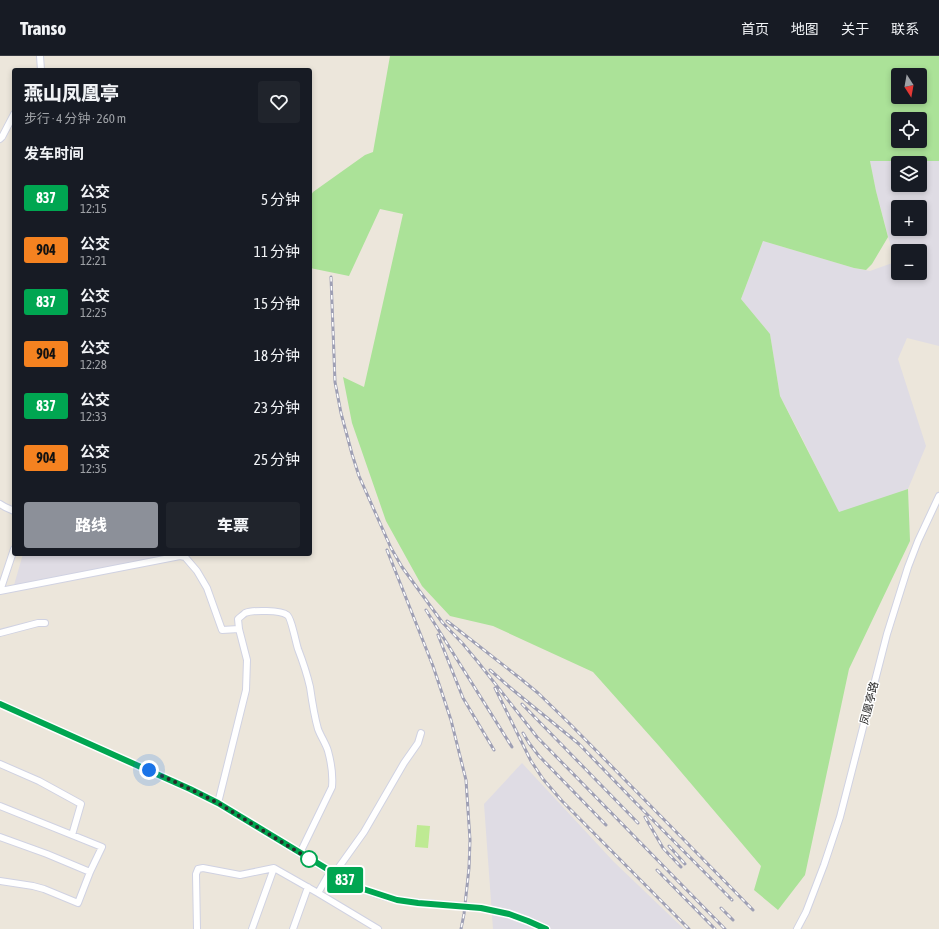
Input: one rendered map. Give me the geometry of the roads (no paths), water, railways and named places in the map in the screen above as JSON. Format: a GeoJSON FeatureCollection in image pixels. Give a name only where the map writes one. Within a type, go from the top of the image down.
{"type":"FeatureCollection","features":[{"type":"Feature","properties":{"kind":"street"},"geometry":{"type":"LineString","coordinates":[[40,56],[41,68]]}},
{"type":"Feature","properties":{"kind":"street"},"geometry":{"type":"LineString","coordinates":[[0,139],[12,118]]}},
{"type":"Feature","properties":{"kind":"street","name":"凤凰亭路"},"geometry":{"type":"LineString","coordinates":[[797,929],[806,912],[840,817],[899,593],[918,541],[939,496]]}},
{"type":"Feature","properties":{"kind":"street"},"geometry":{"type":"LineString","coordinates":[[0,504],[12,510]]}},
{"type":"Feature","properties":{"kind":"street"},"geometry":{"type":"LineString","coordinates":[[12,555],[0,591],[180,556],[185,557],[197,571],[207,588],[222,630],[239,629]]}},
{"type":"Feature","properties":{"kind":"street"},"geometry":{"type":"LineString","coordinates":[[218,803],[246,690],[247,660],[238,619],[246,613],[256,611],[284,613],[290,618],[306,674],[318,729],[328,750],[333,778],[332,788],[300,853]]}},
{"type":"Feature","properties":{"kind":"street"},"geometry":{"type":"LineString","coordinates":[[0,633],[38,623],[45,623]]}},
{"type":"Feature","properties":{"kind":"street"},"geometry":{"type":"LineString","coordinates":[[0,704],[218,803],[357,887],[397,900],[481,908],[509,914],[546,929]]}},
{"type":"Feature","properties":{"kind":"street"},"geometry":{"type":"LineString","coordinates":[[318,893],[364,832],[404,763],[418,743],[421,733]]}},
{"type":"Feature","properties":{"kind":"street"},"geometry":{"type":"LineString","coordinates":[[0,764],[39,781],[81,804],[72,835]]}},
{"type":"Feature","properties":{"kind":"street"},"geometry":{"type":"LineString","coordinates":[[0,806],[102,847],[78,903],[44,889],[0,881]]}},
{"type":"Feature","properties":{"kind":"street"},"geometry":{"type":"LineString","coordinates":[[0,837],[90,872]]}},
{"type":"Feature","properties":{"kind":"street"},"geometry":{"type":"LineString","coordinates":[[197,929],[196,874],[198,869],[203,868],[240,875],[274,868],[378,929]]}},
{"type":"Feature","properties":{"kind":"street"},"geometry":{"type":"LineString","coordinates":[[252,929],[274,868]]}},
{"type":"Feature","properties":{"kind":"street"},"geometry":{"type":"LineString","coordinates":[[293,929],[308,887]]}},
{"type":"Feature","properties":{"kind":"street","name":"凤凰亭路"},"geometry":{"type":"LineString","coordinates":[[802,929],[806,912]]}},
{"type":"Feature","properties":{"kind":"railway"},"geometry":{"type":"LineString","coordinates":[[331,277],[335,382],[341,413],[359,476],[391,548],[402,567],[442,622],[478,662],[537,737],[725,929]]}},
{"type":"Feature","properties":{"kind":"railway"},"geometry":{"type":"LineString","coordinates":[[387,550],[433,666],[451,720],[466,780],[470,840],[469,868],[461,929]]}},
{"type":"Feature","properties":{"kind":"railway"},"geometry":{"type":"LineString","coordinates":[[426,610],[512,747]]}},
{"type":"Feature","properties":{"kind":"railway"},"geometry":{"type":"LineString","coordinates":[[447,621],[538,693],[753,910]]}},
{"type":"Feature","properties":{"kind":"railway"},"geometry":{"type":"LineString","coordinates":[[438,635],[463,698],[494,750]]}},
{"type":"Feature","properties":{"kind":"railway"},"geometry":{"type":"LineString","coordinates":[[490,670],[579,744],[732,900]]}},
{"type":"Feature","properties":{"kind":"railway"},"geometry":{"type":"LineString","coordinates":[[495,688],[531,761],[543,779],[562,801],[689,929]]}},
{"type":"Feature","properties":{"kind":"railway"},"geometry":{"type":"LineString","coordinates":[[522,704],[638,823]]}},
{"type":"Feature","properties":{"kind":"railway"},"geometry":{"type":"LineString","coordinates":[[523,733],[539,756],[606,825]]}},
{"type":"Feature","properties":{"kind":"railway"},"geometry":{"type":"LineString","coordinates":[[645,817],[663,848],[681,867]]}},
{"type":"Feature","properties":{"kind":"railway"},"geometry":{"type":"LineString","coordinates":[[669,846],[685,864]]}},
{"type":"Feature","properties":{"kind":"railway"},"geometry":{"type":"LineString","coordinates":[[657,870],[715,929]]}},
{"type":"Feature","properties":{"kind":"railway"},"geometry":{"type":"LineString","coordinates":[[721,908],[733,920]]}}]}
